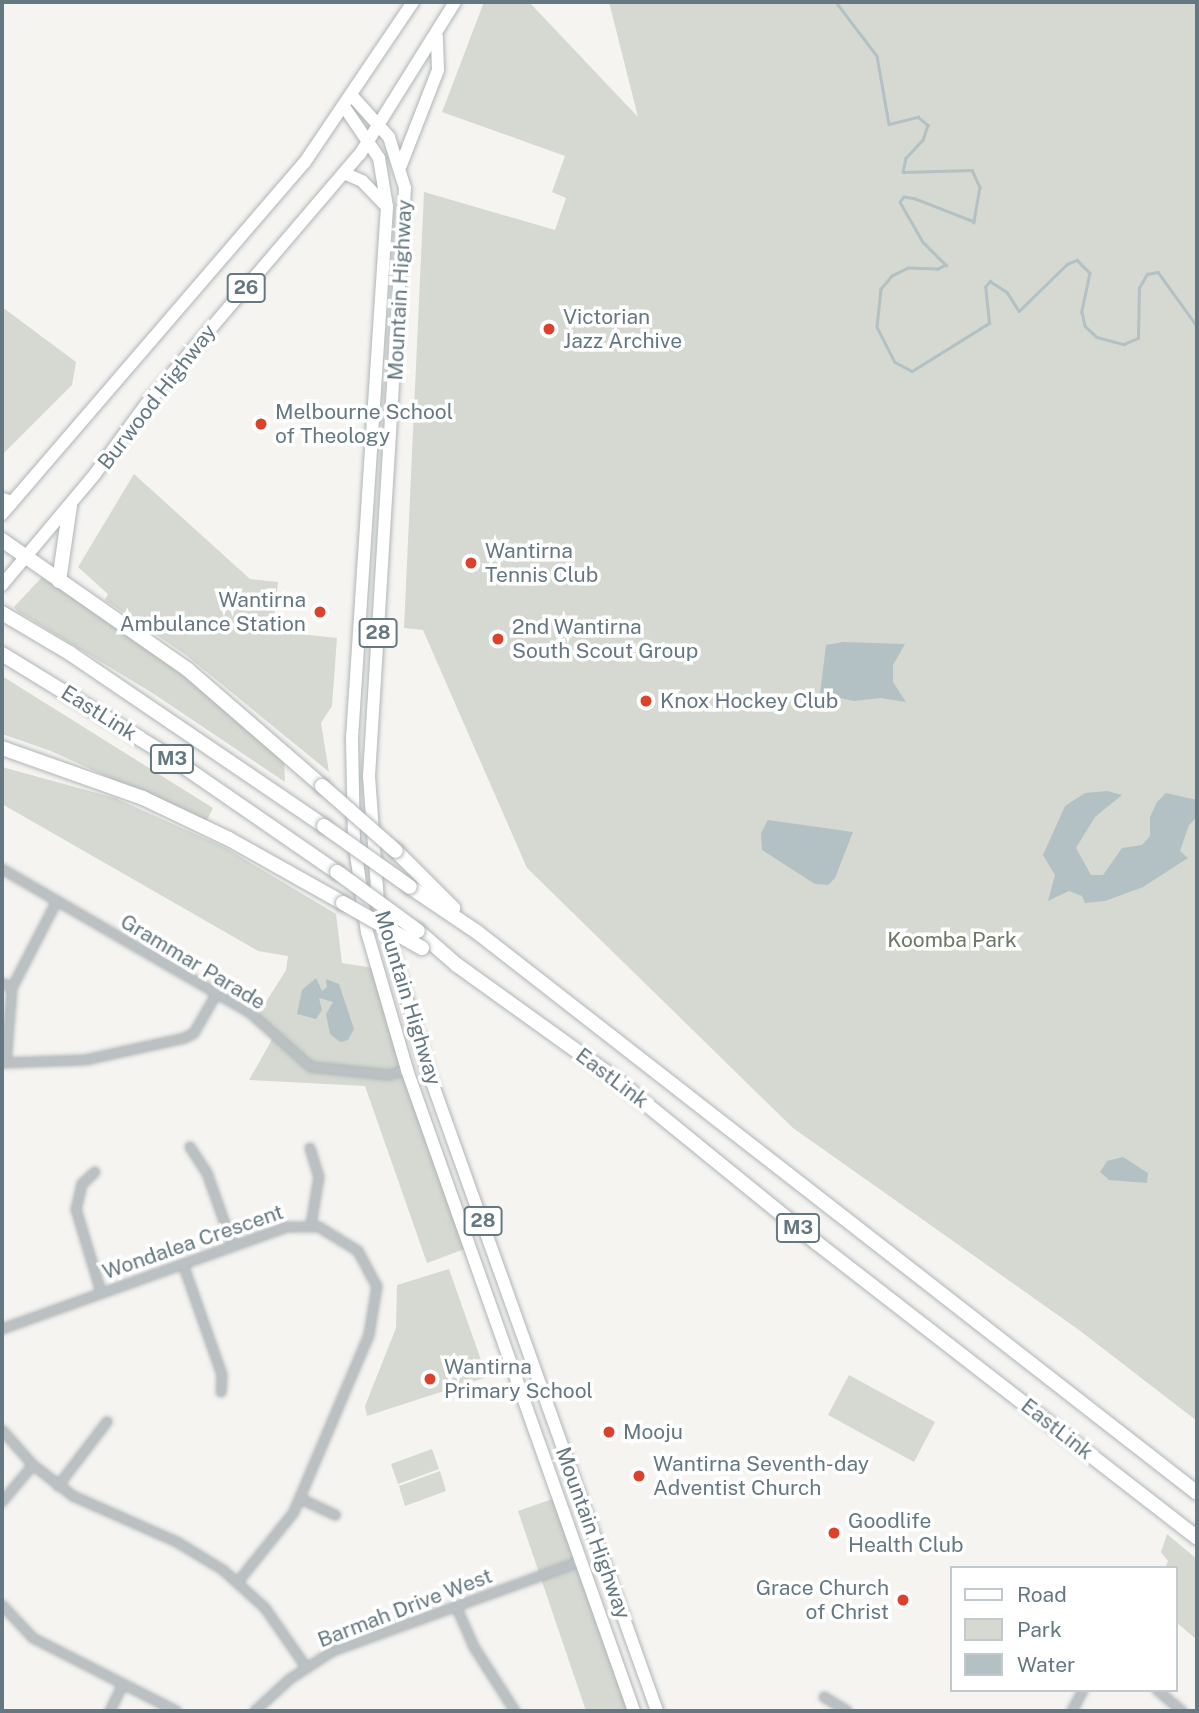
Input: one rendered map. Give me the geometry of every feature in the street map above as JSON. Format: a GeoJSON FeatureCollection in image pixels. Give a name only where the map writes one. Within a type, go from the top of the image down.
{"type":"FeatureCollection","features":[{"type":"Feature","properties":{"kind":"highway"},"geometry":{"type":"LineString","coordinates":[[59,581],[70,506]]}},
{"type":"Feature","properties":{"kind":"highway"},"geometry":{"type":"LineString","coordinates":[[2,540],[187,669],[396,850],[477,932]]}},
{"type":"Feature","properties":{"kind":"highway","name":"EastLink"},"geometry":{"type":"LineString","coordinates":[[2,613],[324,826],[477,932],[1197,1493]]}},
{"type":"Feature","properties":{"kind":"highway","name":"EastLink"},"geometry":{"type":"LineString","coordinates":[[2,654],[170,757],[418,931],[457,965],[614,1078],[817,1243],[1197,1538]]}},
{"type":"Feature","properties":{"kind":"highway"},"geometry":{"type":"LineString","coordinates":[[2,748],[143,798],[229,839],[457,965]]}},
{"type":"Feature","properties":{"kind":"main road","name":"Burwood Highway"},"geometry":{"type":"LineString","coordinates":[[5,505],[305,162],[353,97],[413,2]]}},
{"type":"Feature","properties":{"kind":"main road","name":"Burwood Highway"},"geometry":{"type":"LineString","coordinates":[[2,585],[70,506],[148,403],[369,141],[437,36],[455,2]]}},
{"type":"Feature","properties":{"kind":"main road"},"geometry":{"type":"LineString","coordinates":[[401,164],[438,70],[437,36]]}},
{"type":"Feature","properties":{"kind":"main road","name":"Mountain Highway"},"geometry":{"type":"LineString","coordinates":[[353,97],[381,125],[401,164],[405,208],[369,820],[382,922],[428,1071],[486,1228],[556,1437],[568,1454],[657,1711]]}},
{"type":"Feature","properties":{"kind":"main road","name":"Mountain Highway"},"geometry":{"type":"LineString","coordinates":[[345,108],[369,141],[384,172],[387,207],[354,701],[353,815],[359,889],[374,968],[407,1070],[634,1711]]}},
{"type":"Feature","properties":{"kind":"main road"},"geometry":{"type":"LineString","coordinates":[[344,173],[362,181],[387,207]]}},
{"type":"Feature","properties":{"kind":"main road"},"geometry":{"type":"LineString","coordinates":[[376,384],[395,386]]}},
{"type":"Feature","properties":{"kind":"main road"},"geometry":{"type":"LineString","coordinates":[[407,1070],[428,1071]]}},
{"type":"Feature","properties":{"kind":"main road"},"geometry":{"type":"LineString","coordinates":[[466,1236],[486,1228]]}},
{"type":"Feature","properties":{"kind":"main road"},"geometry":{"type":"LineString","coordinates":[[581,1561],[602,1553]]}},
{"type":"Feature","properties":{"kind":"main road"},"geometry":{"type":"LineString","coordinates":[[625,1686],[645,1679]]}},
{"type":"Feature","properties":{"kind":"street","name":"Grammar Parade"},"geometry":{"type":"LineString","coordinates":[[2,869],[249,1012],[302,1060],[321,1071],[389,1075],[407,1070]]}},
{"type":"Feature","properties":{"kind":"street"},"geometry":{"type":"LineString","coordinates":[[57,901],[12,988],[4,1063],[85,1060],[185,1038],[194,1032],[217,993]]}},
{"type":"Feature","properties":{"kind":"street"},"geometry":{"type":"LineString","coordinates":[[2,983],[12,988]]}},
{"type":"Feature","properties":{"kind":"street"},"geometry":{"type":"LineString","coordinates":[[190,1147],[207,1172],[233,1246]]}},
{"type":"Feature","properties":{"kind":"street"},"geometry":{"type":"LineString","coordinates":[[310,1148],[319,1177],[310,1225]]}},
{"type":"Feature","properties":{"kind":"street"},"geometry":{"type":"LineString","coordinates":[[95,1172],[82,1184],[76,1209],[101,1292]]}},
{"type":"Feature","properties":{"kind":"street","name":"Wondalea Crescent"},"geometry":{"type":"LineString","coordinates":[[2,1329],[287,1227],[310,1225],[335,1232],[358,1251],[374,1278],[377,1298],[369,1335],[301,1499],[277,1538],[238,1582]]}},
{"type":"Feature","properties":{"kind":"street"},"geometry":{"type":"LineString","coordinates":[[183,1264],[222,1375],[221,1392]]}},
{"type":"Feature","properties":{"kind":"street"},"geometry":{"type":"LineString","coordinates":[[58,1486],[107,1422]]}},
{"type":"Feature","properties":{"kind":"street"},"geometry":{"type":"LineString","coordinates":[[2,1430],[33,1465],[58,1486],[99,1511],[192,1550],[238,1582],[265,1608],[306,1667]]}},
{"type":"Feature","properties":{"kind":"street"},"geometry":{"type":"LineString","coordinates":[[2,1502],[33,1465]]}},
{"type":"Feature","properties":{"kind":"street"},"geometry":{"type":"LineString","coordinates":[[301,1499],[336,1515]]}},
{"type":"Feature","properties":{"kind":"street","name":"Barmah Drive West"},"geometry":{"type":"LineString","coordinates":[[255,1711],[306,1667],[342,1647],[581,1561]]}},
{"type":"Feature","properties":{"kind":"street"},"geometry":{"type":"LineString","coordinates":[[2,1605],[33,1638],[176,1711]]}},
{"type":"Feature","properties":{"kind":"street"},"geometry":{"type":"LineString","coordinates":[[456,1606],[474,1647],[515,1711]]}},
{"type":"Feature","properties":{"kind":"street"},"geometry":{"type":"LineString","coordinates":[[110,1711],[123,1684]]}},
{"type":"Feature","properties":{"kind":"street"},"geometry":{"type":"LineString","coordinates":[[1072,1711],[1082,1692]]}},
{"type":"Feature","properties":{"kind":"street"},"geometry":{"type":"LineString","coordinates":[[1159,1692],[1182,1711]]}},
{"type":"Feature","properties":{"kind":"street"},"geometry":{"type":"LineString","coordinates":[[824,1697],[847,1711]]}},
{"type":"Feature","properties":{"kind":"green space","name":"Koomba Park"},"geometry":{"type":"Polygon","coordinates":[[[484,2],[529,2],[638,117],[609,2],[1197,2],[1197,1421],[1079,1330],[793,1128],[527,868],[423,630],[404,628],[424,192],[555,230],[566,198],[552,192],[565,156],[442,112],[484,2]]]}},
{"type":"Feature","properties":{"kind":"green space"},"geometry":{"type":"Polygon","coordinates":[[[2,307],[76,362],[72,385],[2,455],[2,307]]]}},
{"type":"Feature","properties":{"kind":"green space"},"geometry":{"type":"Polygon","coordinates":[[[134,474],[250,579],[278,582],[273,631],[337,638],[332,706],[321,723],[329,772],[186,655],[105,600],[108,594],[78,567],[134,474]]]}},
{"type":"Feature","properties":{"kind":"green space"},"geometry":{"type":"Polygon","coordinates":[[[42,577],[175,667],[284,756],[285,782],[154,694],[17,611],[14,607],[42,577]]]}},
{"type":"Feature","properties":{"kind":"green space"},"geometry":{"type":"Polygon","coordinates":[[[2,676],[213,808],[206,822],[51,751],[2,734],[2,676]]]}},
{"type":"Feature","properties":{"kind":"green space"},"geometry":{"type":"Polygon","coordinates":[[[2,767],[115,798],[224,847],[336,914],[342,963],[374,968],[470,1247],[427,1263],[365,1086],[249,1080],[274,1036],[256,1018],[286,970],[288,956],[258,951],[2,804],[2,767]]]}},
{"type":"Feature","properties":{"kind":"green space"},"geometry":{"type":"Polygon","coordinates":[[[449,1269],[487,1377],[367,1416],[365,1406],[396,1328],[397,1285],[449,1269]]]}},
{"type":"Feature","properties":{"kind":"green space"},"geometry":{"type":"Polygon","coordinates":[[[849,1375],[935,1422],[914,1462],[828,1415],[849,1375]]]}},
{"type":"Feature","properties":{"kind":"green space"},"geometry":{"type":"Polygon","coordinates":[[[432,1449],[439,1469],[398,1484],[391,1464],[432,1449]]]}},
{"type":"Feature","properties":{"kind":"green space"},"geometry":{"type":"Polygon","coordinates":[[[440,1471],[446,1491],[405,1506],[399,1486],[440,1471]]]}},
{"type":"Feature","properties":{"kind":"green space"},"geometry":{"type":"Polygon","coordinates":[[[558,1497],[634,1711],[586,1711],[518,1511],[558,1497]]]}},
{"type":"Feature","properties":{"kind":"green space"},"geometry":{"type":"Polygon","coordinates":[[[1167,1534],[1197,1559],[1197,1640],[1178,1624],[1178,1566],[1166,1566],[1168,1561],[1161,1552],[1167,1534]]]}},
{"type":"Feature","properties":{"kind":"water"},"geometry":{"type":"Polygon","coordinates":[[[843,642],[905,644],[893,665],[893,682],[906,702],[881,698],[854,701],[820,694],[826,645],[843,642]]]}},
{"type":"Feature","properties":{"kind":"water"},"geometry":{"type":"Polygon","coordinates":[[[1107,791],[1122,795],[1095,817],[1076,848],[1091,875],[1103,875],[1122,848],[1142,845],[1150,836],[1150,817],[1157,802],[1166,793],[1197,800],[1197,817],[1189,825],[1180,851],[1188,858],[1143,887],[1105,901],[1085,903],[1082,896],[1069,891],[1048,901],[1055,875],[1043,855],[1065,806],[1085,793],[1107,791]]]}},
{"type":"Feature","properties":{"kind":"water"},"geometry":{"type":"Polygon","coordinates":[[[768,820],[853,832],[835,878],[828,885],[815,884],[762,850],[761,833],[768,820]]]}},
{"type":"Feature","properties":{"kind":"water"},"geometry":{"type":"Polygon","coordinates":[[[316,978],[322,991],[327,987],[326,979],[339,984],[354,1029],[348,1040],[340,1042],[330,1034],[326,1014],[333,1002],[319,998],[322,1010],[316,1019],[297,1014],[302,990],[316,978]]]}},
{"type":"Feature","properties":{"kind":"water"},"geometry":{"type":"Polygon","coordinates":[[[1123,1157],[1148,1173],[1147,1183],[1109,1180],[1100,1172],[1107,1161],[1123,1157]]]}},
{"type":"Feature","properties":{"kind":"waterway"},"geometry":{"type":"LineString","coordinates":[[836,2],[877,56],[889,124],[918,117],[928,125],[923,140],[906,158],[903,172],[972,170],[980,187],[974,222],[915,199],[904,197],[900,202],[923,242],[946,265],[938,269],[908,268],[892,276],[881,289],[877,327],[895,362],[912,371],[989,323],[985,287],[990,281],[1007,292],[1019,311],[1067,264],[1077,260],[1090,273],[1082,312],[1085,326],[1097,337],[1124,344],[1138,338],[1139,288],[1147,274],[1158,272],[1197,326]]}},
{"type":"Feature","properties":{"kind":"place","name":"Victorian Jazz Archive"},"geometry":{"type":"Point","coordinates":[549,329]}},
{"type":"Feature","properties":{"kind":"place","name":"Melbourne School of Theology"},"geometry":{"type":"Point","coordinates":[261,424]}},
{"type":"Feature","properties":{"kind":"place","name":"Wantirna Tennis Club"},"geometry":{"type":"Point","coordinates":[471,563]}},
{"type":"Feature","properties":{"kind":"place","name":"Wantirna Ambulance Station"},"geometry":{"type":"Point","coordinates":[320,612]}},
{"type":"Feature","properties":{"kind":"place","name":"2nd Wantirna South Scout Group"},"geometry":{"type":"Point","coordinates":[498,639]}},
{"type":"Feature","properties":{"kind":"place","name":"Knox Hockey Club"},"geometry":{"type":"Point","coordinates":[646,701]}},
{"type":"Feature","properties":{"kind":"place","name":"Wantirna Primary School"},"geometry":{"type":"Point","coordinates":[430,1379]}},
{"type":"Feature","properties":{"kind":"place","name":"Mooju"},"geometry":{"type":"Point","coordinates":[609,1432]}},
{"type":"Feature","properties":{"kind":"place","name":"Wantirna Seventh-day Adventist Church"},"geometry":{"type":"Point","coordinates":[639,1476]}},
{"type":"Feature","properties":{"kind":"place","name":"Goodlife Health Club"},"geometry":{"type":"Point","coordinates":[834,1533]}},
{"type":"Feature","properties":{"kind":"place","name":"Grace Church of Christ"},"geometry":{"type":"Point","coordinates":[903,1600]}}]}
